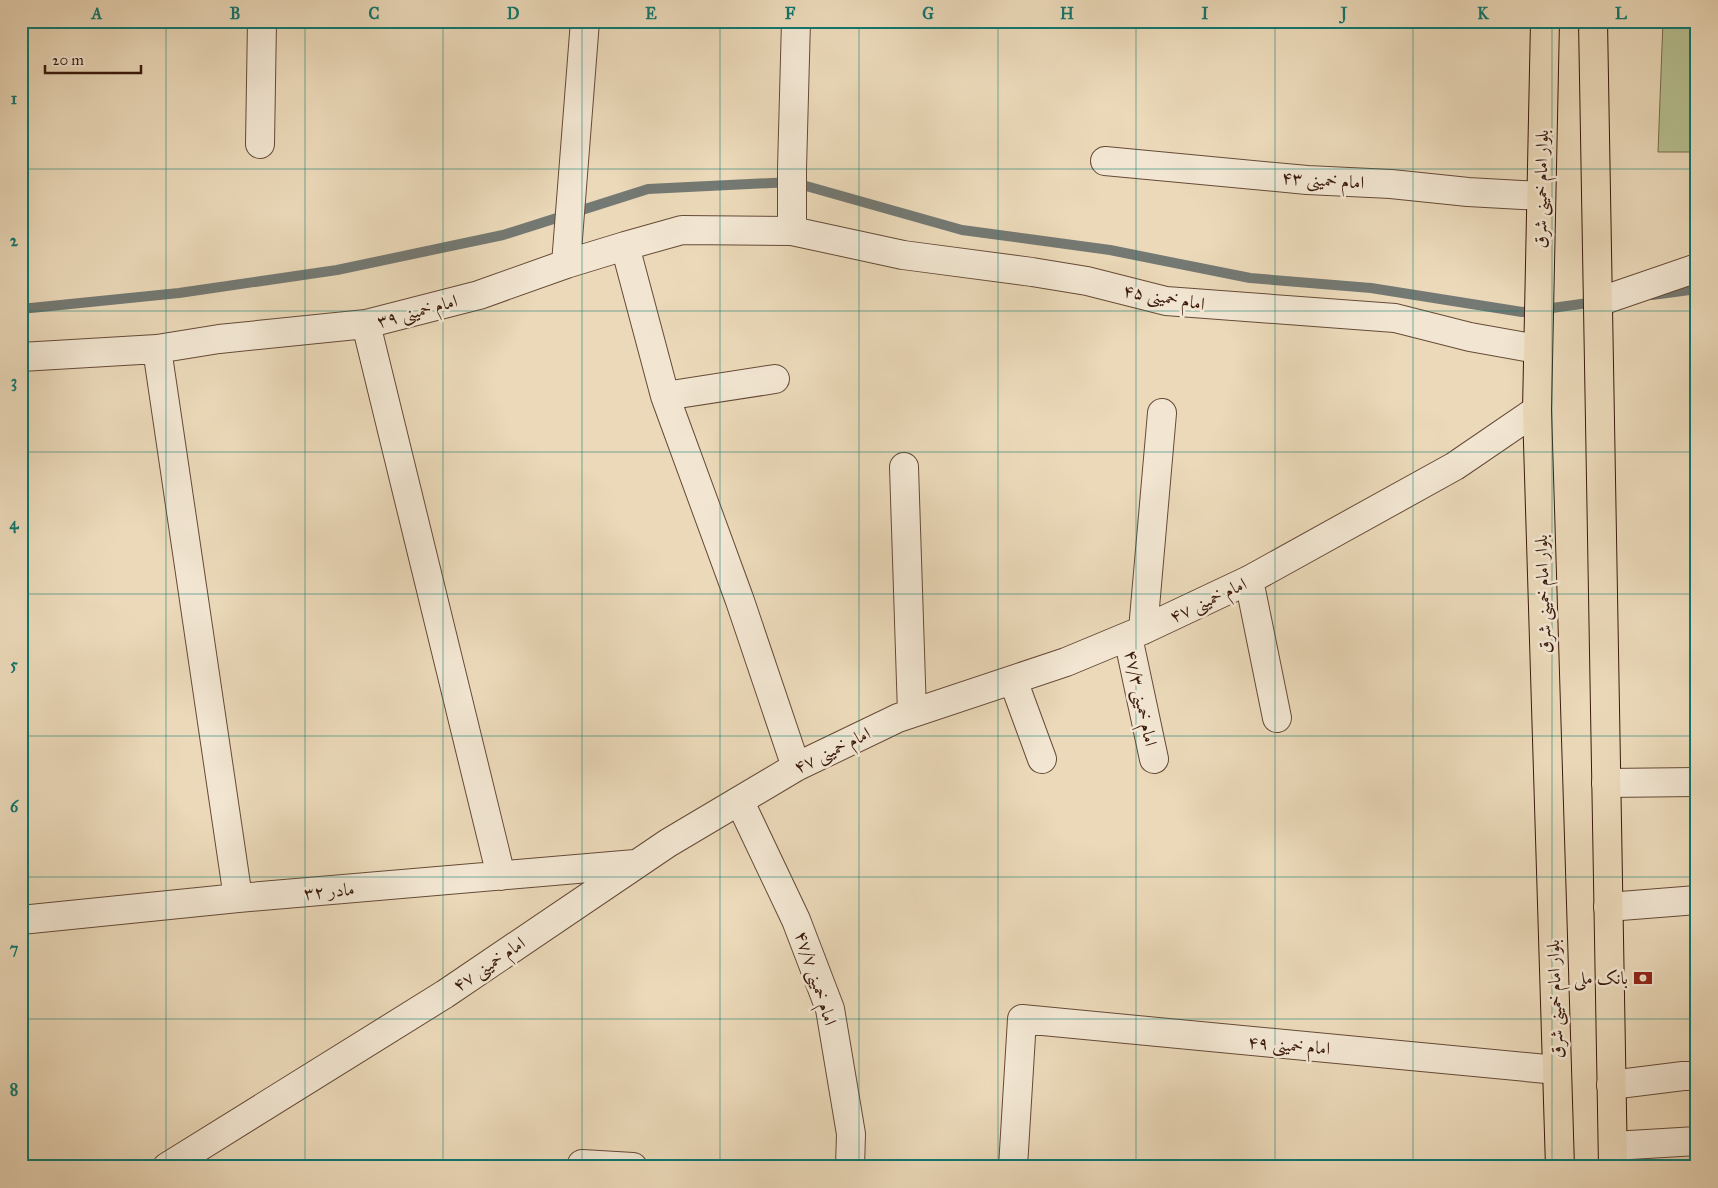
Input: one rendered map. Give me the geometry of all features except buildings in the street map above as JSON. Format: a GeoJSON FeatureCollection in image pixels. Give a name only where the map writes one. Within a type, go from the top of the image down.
{"type":"FeatureCollection","features":[{"type":"Feature","properties":{"kind":"main road","name":"بلوار امام خمینی شرق"},"geometry":{"type":"LineString","coordinates":[[1544,21],[1537,410],[1560,1167]]}},
{"type":"Feature","properties":{"kind":"main road"},"geometry":{"type":"LineString","coordinates":[[1593,21],[1613,1156]]}},
{"type":"Feature","properties":{"kind":"street"},"geometry":{"type":"LineString","coordinates":[[260,144],[262,21]]}},
{"type":"Feature","properties":{"kind":"street"},"geometry":{"type":"LineString","coordinates":[[566,264],[585,21]]}},
{"type":"Feature","properties":{"kind":"street"},"geometry":{"type":"LineString","coordinates":[[792,231],[796,21]]}},
{"type":"Feature","properties":{"kind":"street","name":"امام خمینی ۴۳"},"geometry":{"type":"LineString","coordinates":[[1105,161],[1307,180],[1391,184],[1468,192],[1541,196]]}},
{"type":"Feature","properties":{"kind":"street","name":"امام خمینی ۴۵"},"geometry":{"type":"LineString","coordinates":[[625,246],[682,230],[792,231],[903,255],[1032,272],[1086,282],[1166,301],[1395,318],[1470,337],[1537,349]]}},
{"type":"Feature","properties":{"kind":"street"},"geometry":{"type":"LineString","coordinates":[[625,246],[665,396],[740,602],[796,767]]}},
{"type":"Feature","properties":{"kind":"street","name":"امام خمینی ۳۹"},"geometry":{"type":"LineString","coordinates":[[21,356],[157,349],[219,339],[366,324],[479,295],[566,264],[625,246]]}},
{"type":"Feature","properties":{"kind":"street"},"geometry":{"type":"LineString","coordinates":[[1598,302],[1697,268]]}},
{"type":"Feature","properties":{"kind":"street"},"geometry":{"type":"LineString","coordinates":[[366,324],[501,876]]}},
{"type":"Feature","properties":{"kind":"street"},"geometry":{"type":"LineString","coordinates":[[157,349],[238,898]]}},
{"type":"Feature","properties":{"kind":"street"},"geometry":{"type":"LineString","coordinates":[[665,396],[775,379]]}},
{"type":"Feature","properties":{"kind":"street","name":"امام خمینی ۴۷"},"geometry":{"type":"LineString","coordinates":[[167,1167],[445,994],[668,843],[740,802],[796,767],[898,718],[1066,662],[1135,633],[1250,580],[1455,466],[1537,410]]}},
{"type":"Feature","properties":{"kind":"street","name":"امام خمینی ۴۷/۳"},"geometry":{"type":"LineString","coordinates":[[1154,759],[1135,633],[1162,413]]}},
{"type":"Feature","properties":{"kind":"street"},"geometry":{"type":"LineString","coordinates":[[904,467],[912,713]]}},
{"type":"Feature","properties":{"kind":"street"},"geometry":{"type":"LineString","coordinates":[[1250,580],[1277,718]]}},
{"type":"Feature","properties":{"kind":"street"},"geometry":{"type":"LineString","coordinates":[[1013,680],[1042,759]]}},
{"type":"Feature","properties":{"kind":"street"},"geometry":{"type":"LineString","coordinates":[[1606,783],[1697,782]]}},
{"type":"Feature","properties":{"kind":"street","name":"امام خمینی ۴۷/۷"},"geometry":{"type":"LineString","coordinates":[[740,802],[796,920],[830,1009],[851,1134],[850,1167]]}},
{"type":"Feature","properties":{"kind":"street","name":"مادر ۳۲"},"geometry":{"type":"LineString","coordinates":[[21,920],[238,898],[636,864]]}},
{"type":"Feature","properties":{"kind":"street"},"geometry":{"type":"LineString","coordinates":[[1608,907],[1697,900]]}},
{"type":"Feature","properties":{"kind":"street","name":"امام خمینی ۴۹"},"geometry":{"type":"LineString","coordinates":[[1013,1167],[1022,1019],[1557,1070]]}},
{"type":"Feature","properties":{"kind":"street"},"geometry":{"type":"LineString","coordinates":[[1612,1085],[1697,1076]]}},
{"type":"Feature","properties":{"kind":"street"},"geometry":{"type":"LineString","coordinates":[[1613,1156],[1697,1141]]}},
{"type":"Feature","properties":{"kind":"street"},"geometry":{"type":"LineString","coordinates":[[582,1164],[633,1167]]}},
{"type":"Feature","properties":{"kind":"green space"},"geometry":{"type":"Polygon","coordinates":[[[1663,21],[1697,21],[1697,152],[1658,152],[1663,21]]]}},
{"type":"Feature","properties":{"kind":"waterway"},"geometry":{"type":"LineString","coordinates":[[21,309],[179,293],[337,270],[503,235],[648,189],[792,182],[962,230],[1110,250],[1250,278],[1371,288],[1522,312],[1596,302]]}},
{"type":"Feature","properties":{"kind":"waterway"},"geometry":{"type":"LineString","coordinates":[[1652,295],[1697,289]]}},
{"type":"Feature","properties":{"kind":"place","name":"بانک ملی"},"geometry":{"type":"Point","coordinates":[1643,978]}}]}
